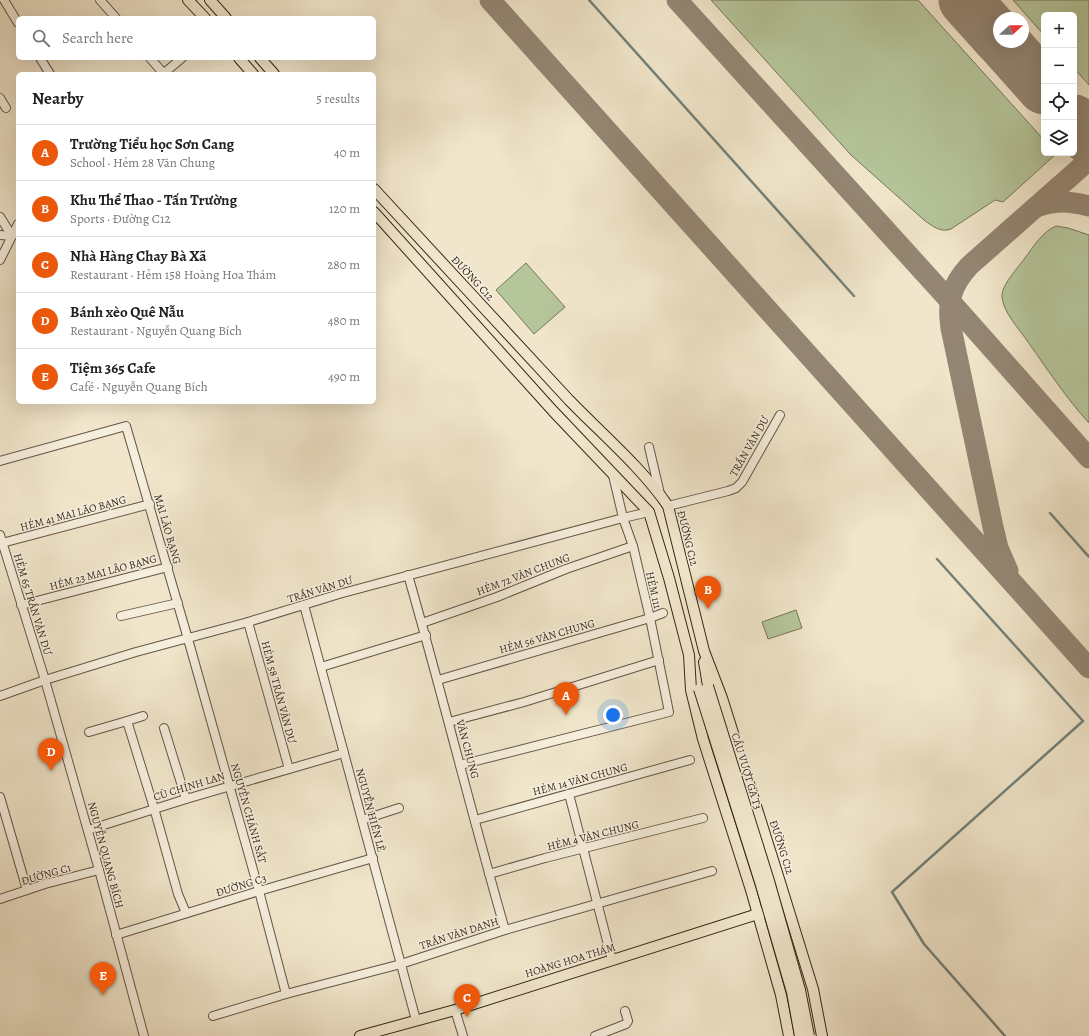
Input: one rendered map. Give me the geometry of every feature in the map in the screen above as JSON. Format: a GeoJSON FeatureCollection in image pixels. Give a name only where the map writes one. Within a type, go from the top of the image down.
{"type":"FeatureCollection","features":[{"type":"Feature","properties":{"kind":"main road"},"geometry":{"type":"LineString","coordinates":[[188,0],[203,16]]}},
{"type":"Feature","properties":{"kind":"main road"},"geometry":{"type":"LineString","coordinates":[[210,0],[224,16]]}},
{"type":"Feature","properties":{"kind":"main road"},"geometry":{"type":"LineString","coordinates":[[241,60],[251,72]]}},
{"type":"Feature","properties":{"kind":"main road"},"geometry":{"type":"LineString","coordinates":[[262,60],[272,72]]}},
{"type":"Feature","properties":{"kind":"main road","name":"ĐƯỜNG C12"},"geometry":{"type":"LineString","coordinates":[[376,191],[571,401],[628,459],[668,506],[704,651],[722,698],[813,989],[822,1036]]}},
{"type":"Feature","properties":{"kind":"main road"},"geometry":{"type":"LineString","coordinates":[[376,214],[553,411],[650,512],[689,655],[692,690],[703,739],[758,914],[781,995],[789,1036]]}},
{"type":"Feature","properties":{"kind":"main road","name":"CẦU VƯỢT GA T3"},"geometry":{"type":"LineString","coordinates":[[704,651],[704,687],[792,992],[800,1036]]}},
{"type":"Feature","properties":{"kind":"main road","name":"CẦU VƯỢT GA T3"},"geometry":{"type":"LineString","coordinates":[[689,655],[704,687],[769,881],[798,983],[809,1036]]}},
{"type":"Feature","properties":{"kind":"main road","name":"HOÀNG HOA THÁM"},"geometry":{"type":"LineString","coordinates":[[360,1036],[455,1010],[787,905]]}},
{"type":"Feature","properties":{"kind":"street"},"geometry":{"type":"LineString","coordinates":[[4,0],[16,20]]}},
{"type":"Feature","properties":{"kind":"street"},"geometry":{"type":"LineString","coordinates":[[100,0],[114,16]]}},
{"type":"Feature","properties":{"kind":"street"},"geometry":{"type":"LineString","coordinates":[[41,60],[49,72]]}},
{"type":"Feature","properties":{"kind":"street"},"geometry":{"type":"LineString","coordinates":[[152,60],[162,72]]}},
{"type":"Feature","properties":{"kind":"street"},"geometry":{"type":"LineString","coordinates":[[166,72],[180,60]]}},
{"type":"Feature","properties":{"kind":"street"},"geometry":{"type":"LineString","coordinates":[[0,98],[6,108]]}},
{"type":"Feature","properties":{"kind":"street"},"geometry":{"type":"LineString","coordinates":[[0,217],[12,236]]}},
{"type":"Feature","properties":{"kind":"street"},"geometry":{"type":"LineString","coordinates":[[0,260],[16,228]]}},
{"type":"Feature","properties":{"kind":"street"},"geometry":{"type":"LineString","coordinates":[[0,235],[12,236]]}},
{"type":"Feature","properties":{"kind":"street","name":"TRẦN VĂN DƯ"},"geometry":{"type":"LineString","coordinates":[[668,506],[736,488],[742,482],[780,416]]}},
{"type":"Feature","properties":{"kind":"street","name":"MAI LÃO BẠNG"},"geometry":{"type":"LineString","coordinates":[[0,461],[126,426],[150,504],[188,639]]}},
{"type":"Feature","properties":{"kind":"street"},"geometry":{"type":"LineString","coordinates":[[649,447],[660,495]]}},
{"type":"Feature","properties":{"kind":"street","name":"HẺM 111"},"geometry":{"type":"LineString","coordinates":[[460,765],[669,712],[650,618],[633,546],[623,518],[613,474]]}},
{"type":"Feature","properties":{"kind":"street","name":"HẺM 41 MAI LÃO BẠNG"},"geometry":{"type":"LineString","coordinates":[[1,539],[150,504]]}},
{"type":"Feature","properties":{"kind":"street","name":"TRẦN VĂN DƯ"},"geometry":{"type":"LineString","coordinates":[[0,696],[45,680],[136,652],[188,639],[408,575],[650,512]]}},
{"type":"Feature","properties":{"kind":"street","name":"HẺM 65 TRẦN VĂN DƯ"},"geometry":{"type":"LineString","coordinates":[[1,539],[45,680]]}},
{"type":"Feature","properties":{"kind":"street","name":"HẺM 72 VĂN CHUNG"},"geometry":{"type":"LineString","coordinates":[[422,623],[497,597],[566,569],[633,546]]}},
{"type":"Feature","properties":{"kind":"street","name":"HẺM 23 MAI LÃO BẠNG"},"geometry":{"type":"LineString","coordinates":[[22,605],[168,567]]}},
{"type":"Feature","properties":{"kind":"street","name":"VĂN CHUNG"},"geometry":{"type":"LineString","coordinates":[[408,575],[426,636],[474,820],[505,930]]}},
{"type":"Feature","properties":{"kind":"street"},"geometry":{"type":"LineString","coordinates":[[121,616],[178,603]]}},
{"type":"Feature","properties":{"kind":"street","name":"NGUYỄN HIẾN LÊ"},"geometry":{"type":"LineString","coordinates":[[304,605],[416,1020]]}},
{"type":"Feature","properties":{"kind":"street","name":"HẺM 56 VĂN CHUNG"},"geometry":{"type":"LineString","coordinates":[[438,680],[663,613]]}},
{"type":"Feature","properties":{"kind":"street","name":"HẺM 58 TRẦN VĂN DƯ"},"geometry":{"type":"LineString","coordinates":[[248,622],[288,769]]}},
{"type":"Feature","properties":{"kind":"street"},"geometry":{"type":"LineString","coordinates":[[321,667],[426,636]]}},
{"type":"Feature","properties":{"kind":"street","name":"NGUYỄN CHÁNH SẮT"},"geometry":{"type":"LineString","coordinates":[[188,639],[259,891],[286,994]]}},
{"type":"Feature","properties":{"kind":"street"},"geometry":{"type":"LineString","coordinates":[[449,722],[524,702],[659,660]]}},
{"type":"Feature","properties":{"kind":"street","name":"NGUYỄN QUANG BÍCH"},"geometry":{"type":"LineString","coordinates":[[45,680],[88,830],[144,1036]]}},
{"type":"Feature","properties":{"kind":"street"},"geometry":{"type":"LineString","coordinates":[[90,732],[143,716]]}},
{"type":"Feature","properties":{"kind":"street"},"geometry":{"type":"LineString","coordinates":[[127,721],[154,808],[178,894],[186,914]]}},
{"type":"Feature","properties":{"kind":"street"},"geometry":{"type":"LineString","coordinates":[[164,728],[186,799]]}},
{"type":"Feature","properties":{"kind":"street","name":"CÙ CHÍNH LAN"},"geometry":{"type":"LineString","coordinates":[[88,830],[154,808],[344,753]]}},
{"type":"Feature","properties":{"kind":"street","name":"HẺM 14 VĂN CHUNG"},"geometry":{"type":"LineString","coordinates":[[474,820],[690,760]]}},
{"type":"Feature","properties":{"kind":"street"},"geometry":{"type":"LineString","coordinates":[[569,794],[612,960]]}},
{"type":"Feature","properties":{"kind":"street"},"geometry":{"type":"LineString","coordinates":[[0,796],[27,890]]}},
{"type":"Feature","properties":{"kind":"street"},"geometry":{"type":"LineString","coordinates":[[362,820],[399,808]]}},
{"type":"Feature","properties":{"kind":"street","name":"HẺM 4 VĂN CHUNG"},"geometry":{"type":"LineString","coordinates":[[489,874],[583,848],[703,818]]}},
{"type":"Feature","properties":{"kind":"street","name":"ĐƯỜNG C3"},"geometry":{"type":"LineString","coordinates":[[116,935],[373,858]]}},
{"type":"Feature","properties":{"kind":"street","name":"ĐƯỜNG C1"},"geometry":{"type":"LineString","coordinates":[[0,899],[45,884],[99,870]]}},
{"type":"Feature","properties":{"kind":"street","name":"TRẦN VĂN DANH"},"geometry":{"type":"LineString","coordinates":[[213,1016],[286,994],[401,964],[505,930],[712,871]]}},
{"type":"Feature","properties":{"kind":"street"},"geometry":{"type":"LineString","coordinates":[[455,1010],[463,1036]]}},
{"type":"Feature","properties":{"kind":"street"},"geometry":{"type":"LineString","coordinates":[[594,1036],[626,1024],[628,1021],[625,1012]]}},
{"type":"Feature","properties":{"kind":"green space"},"geometry":{"type":"Polygon","coordinates":[[[711,0],[918,0],[1041,137],[1041,156],[1054,156],[1003,202],[995,200],[951,229],[944,230],[937,228],[924,220],[851,155],[711,0]]]}},
{"type":"Feature","properties":{"kind":"green space"},"geometry":{"type":"Polygon","coordinates":[[[1013,0],[1089,0],[1089,85],[1077,71],[1077,12],[1041,12],[1041,32],[1029,18],[1029,12],[1024,12],[1013,0]]]}},
{"type":"Feature","properties":{"kind":"green space"},"geometry":{"type":"Polygon","coordinates":[[[1056,226],[1068,228],[1089,235],[1089,423],[1065,394],[1012,321],[1003,303],[1002,292],[1010,277],[1042,236],[1056,226]]]}},
{"type":"Feature","properties":{"kind":"green space"},"geometry":{"type":"Polygon","coordinates":[[[526,263],[565,307],[534,334],[496,290],[526,263]]]}},
{"type":"Feature","properties":{"kind":"green space"},"geometry":{"type":"Polygon","coordinates":[[[796,610],[802,628],[768,639],[762,622],[796,610]]]}},
{"type":"Feature","properties":{"kind":"waterway"},"geometry":{"type":"LineString","coordinates":[[589,0],[854,296]]}},
{"type":"Feature","properties":{"kind":"waterway"},"geometry":{"type":"LineString","coordinates":[[1050,513],[1089,557]]}},
{"type":"Feature","properties":{"kind":"waterway"},"geometry":{"type":"LineString","coordinates":[[937,559],[1083,721],[892,892],[924,944],[1005,1036]]}},
{"type":"Feature","properties":{"kind":"taxiway"},"geometry":{"type":"LineString","coordinates":[[490,0],[1089,668]]}},
{"type":"Feature","properties":{"kind":"taxiway"},"geometry":{"type":"LineString","coordinates":[[677,0],[950,301],[1089,458]]}},
{"type":"Feature","properties":{"kind":"taxiway"},"geometry":{"type":"LineString","coordinates":[[1008,571],[998,548],[993,527],[951,328],[950,302],[954,287],[969,266],[1089,160]]}},
{"type":"Feature","properties":{"kind":"taxiway"},"geometry":{"type":"LineString","coordinates":[[1036,207],[1050,203],[1063,202],[1089,206]]}},
{"type":"Feature","properties":{"kind":"runway"},"geometry":{"type":"LineString","coordinates":[[965,0],[993,31]]}},
{"type":"Feature","properties":{"kind":"runway"},"geometry":{"type":"LineString","coordinates":[[1008,48],[1041,85]]}},
{"type":"Feature","properties":{"kind":"runway"},"geometry":{"type":"LineString","coordinates":[[1077,124],[1089,138]]}},
{"type":"Feature","properties":{"kind":"place","name":"Khu Thể Thao - Tấn Trường"},"geometry":{"type":"Point","coordinates":[708,609]}},
{"type":"Feature","properties":{"kind":"place","name":"Trường Tiểu học Sơn Cang"},"geometry":{"type":"Point","coordinates":[566,715]}},
{"type":"Feature","properties":{"kind":"place","name":"Bánh xèo Quê Nẫu"},"geometry":{"type":"Point","coordinates":[51,771]}},
{"type":"Feature","properties":{"kind":"place","name":"Tiệm 365 Cafe"},"geometry":{"type":"Point","coordinates":[103,995]}},
{"type":"Feature","properties":{"kind":"place","name":"Nhà Hàng Chay Bà Xã"},"geometry":{"type":"Point","coordinates":[467,1017]}}]}
